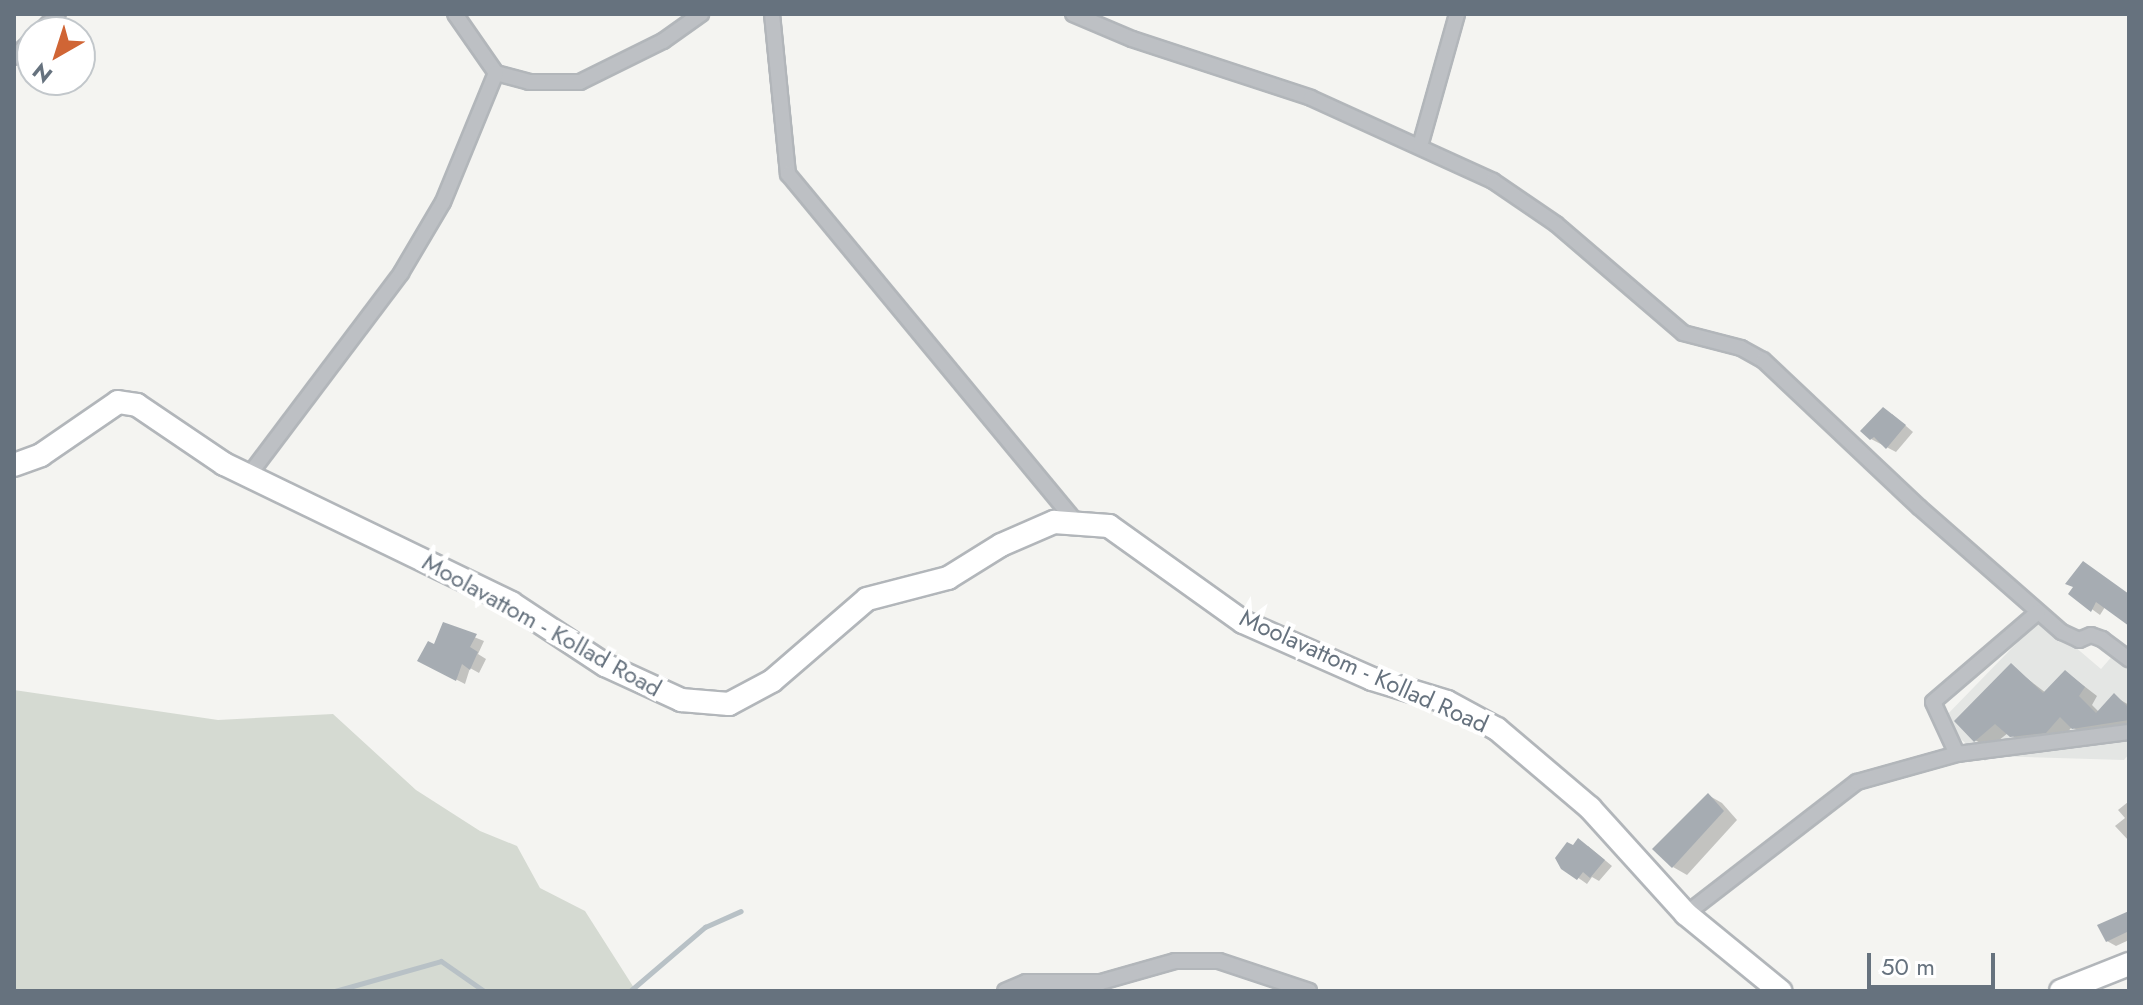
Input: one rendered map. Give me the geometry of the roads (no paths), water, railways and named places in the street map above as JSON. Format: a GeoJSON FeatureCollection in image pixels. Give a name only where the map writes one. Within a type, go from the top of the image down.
{"type":"FeatureCollection","features":[{"type":"Feature","properties":{"kind":"main road","name":"Moolavattom - Kollad Road"},"geometry":{"type":"LineString","coordinates":[[14,465],[41,455],[118,402],[137,405],[224,464],[511,603],[605,665],[681,700],[729,704],[772,681],[867,599],[948,578],[1001,545],[1054,522],[1109,526],[1243,622],[1372,679],[1447,702],[1497,729],[1590,808],[1686,914],[1780,991]]}},
{"type":"Feature","properties":{"kind":"main road"},"geometry":{"type":"LineString","coordinates":[[2061,991],[2129,964]]}},
{"type":"Feature","properties":{"kind":"street"},"geometry":{"type":"LineString","coordinates":[[455,14],[496,73],[529,82],[580,82],[663,41],[701,14]]}},
{"type":"Feature","properties":{"kind":"street"},"geometry":{"type":"LineString","coordinates":[[772,14],[788,174],[1079,524]]}},
{"type":"Feature","properties":{"kind":"street"},"geometry":{"type":"LineString","coordinates":[[1073,14],[1132,39],[1311,98],[1464,165],[1515,195],[1556,224],[1683,333],[1741,348],[1763,360],[1919,507],[2070,638],[2091,635],[2129,659]]}},
{"type":"Feature","properties":{"kind":"street"},"geometry":{"type":"LineString","coordinates":[[1420,146],[1457,14]]}},
{"type":"Feature","properties":{"kind":"street"},"geometry":{"type":"LineString","coordinates":[[249,475],[401,273],[443,202],[496,73]]}},
{"type":"Feature","properties":{"kind":"street"},"geometry":{"type":"LineString","coordinates":[[1957,754],[1933,702],[2038,612]]}},
{"type":"Feature","properties":{"kind":"street"},"geometry":{"type":"LineString","coordinates":[[1686,914],[1857,782],[1957,754],[2129,732]]}},
{"type":"Feature","properties":{"kind":"street"},"geometry":{"type":"LineString","coordinates":[[1005,991],[1026,982],[1101,982],[1175,961],[1219,961],[1309,991]]}},
{"type":"Feature","properties":{"kind":"waterway"},"geometry":{"type":"LineString","coordinates":[[630,991],[705,927],[741,911]]}},
{"type":"Feature","properties":{"kind":"waterway"},"geometry":{"type":"LineString","coordinates":[[335,991],[441,961],[484,991]]}}]}
